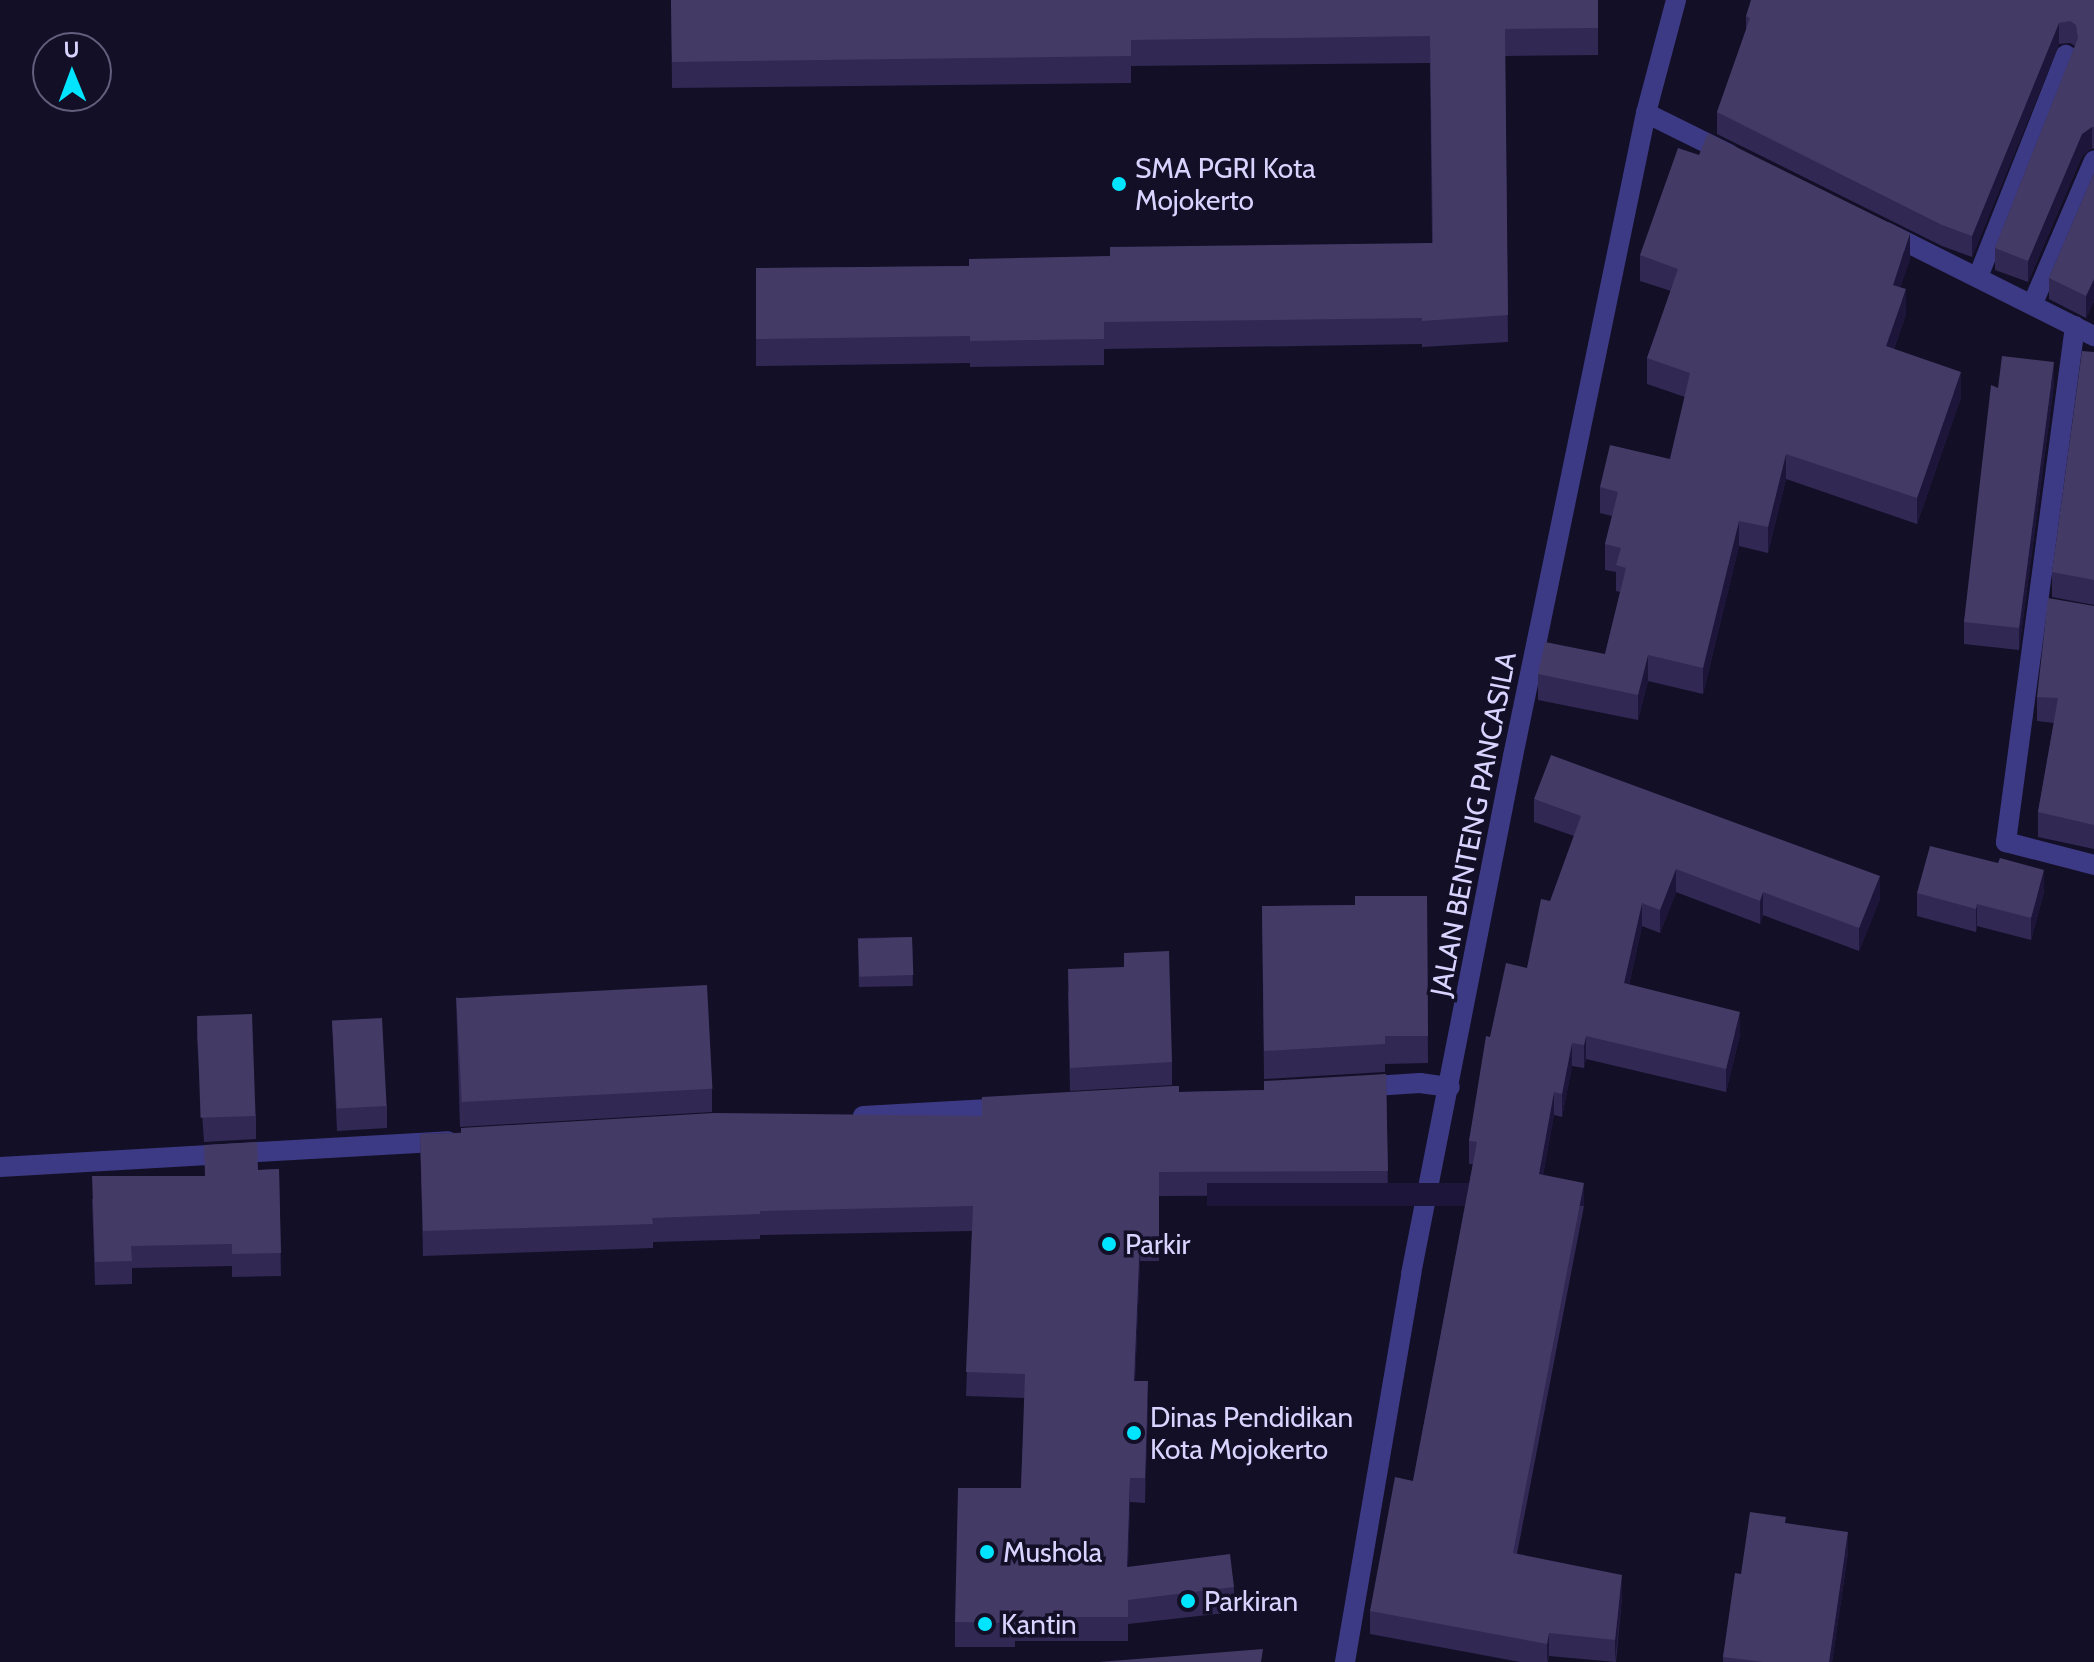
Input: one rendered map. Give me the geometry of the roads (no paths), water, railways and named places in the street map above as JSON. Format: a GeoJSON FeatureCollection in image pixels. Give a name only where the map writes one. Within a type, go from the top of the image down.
{"type":"FeatureCollection","features":[{"type":"Feature","properties":{"kind":"street","name":"JALAN BENTENG PANCASILA"},"geometry":{"type":"LineString","coordinates":[[1345,1662],[1411,1274],[1513,756],[1646,113],[1676,0]]}},
{"type":"Feature","properties":{"kind":"street"},"geometry":{"type":"LineString","coordinates":[[1978,277],[2066,55]]}},
{"type":"Feature","properties":{"kind":"street"},"geometry":{"type":"LineString","coordinates":[[1646,113],[1743,161]]}},
{"type":"Feature","properties":{"kind":"street"},"geometry":{"type":"LineString","coordinates":[[2033,303],[2094,161]]}},
{"type":"Feature","properties":{"kind":"street"},"geometry":{"type":"LineString","coordinates":[[1868,222],[2094,336]]}},
{"type":"Feature","properties":{"kind":"street"},"geometry":{"type":"LineString","coordinates":[[2075,326],[2046,609],[2006,842],[2094,865]]}},
{"type":"Feature","properties":{"kind":"street"},"geometry":{"type":"LineString","coordinates":[[1340,1088],[1420,1083],[1450,1087]]}},
{"type":"Feature","properties":{"kind":"street"},"geometry":{"type":"LineString","coordinates":[[846,1117],[1021,1107]]}},
{"type":"Feature","properties":{"kind":"street"},"geometry":{"type":"LineString","coordinates":[[0,1167],[463,1140]]}},
{"type":"Feature","properties":{"kind":"place","name":"SMA PGRI Kota Mojokerto"},"geometry":{"type":"Point","coordinates":[1119,184]}},
{"type":"Feature","properties":{"kind":"place","name":"Parkir"},"geometry":{"type":"Point","coordinates":[1109,1244]}},
{"type":"Feature","properties":{"kind":"place","name":"Dinas Pendidikan Kota Mojokerto"},"geometry":{"type":"Point","coordinates":[1134,1433]}},
{"type":"Feature","properties":{"kind":"place","name":"Mushola"},"geometry":{"type":"Point","coordinates":[987,1552]}},
{"type":"Feature","properties":{"kind":"place","name":"Parkiran"},"geometry":{"type":"Point","coordinates":[1188,1601]}},
{"type":"Feature","properties":{"kind":"place","name":"Kantin"},"geometry":{"type":"Point","coordinates":[985,1624]}}]}
